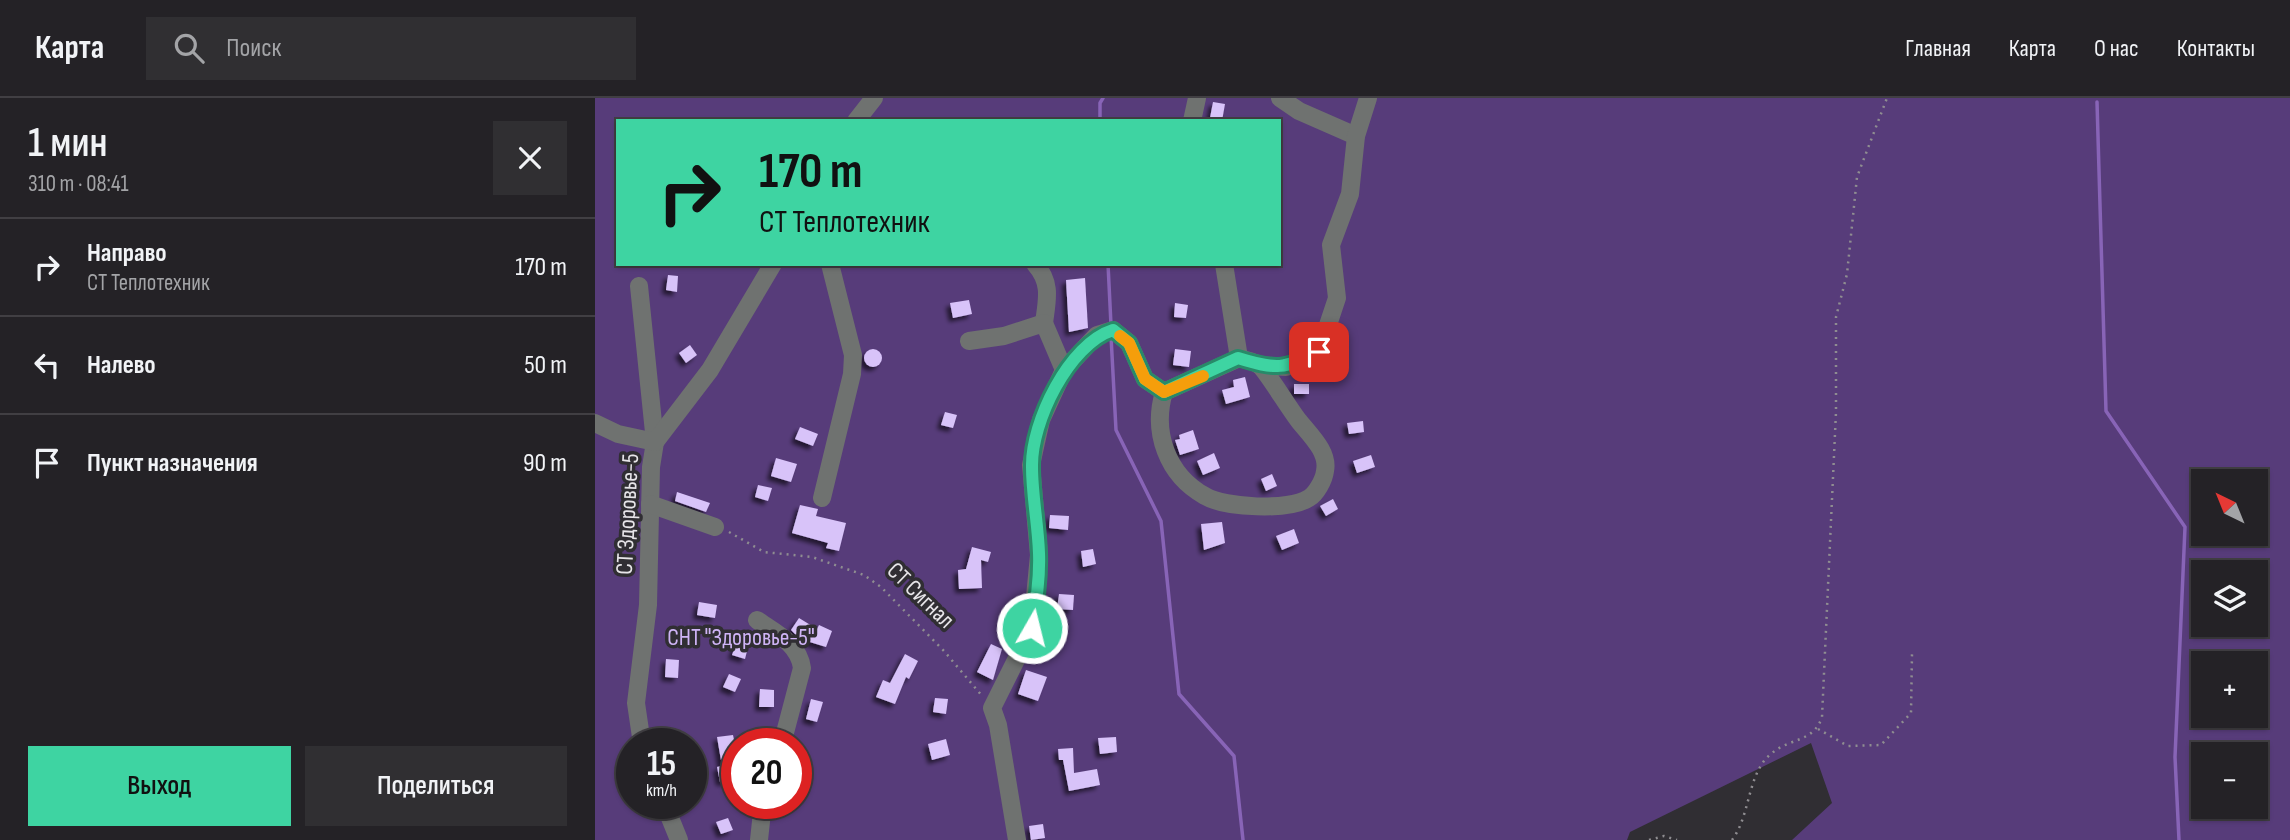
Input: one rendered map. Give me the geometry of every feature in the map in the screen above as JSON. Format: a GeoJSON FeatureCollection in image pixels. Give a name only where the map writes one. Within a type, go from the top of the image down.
{"type":"FeatureCollection","features":[{"type":"Feature","properties":{"kind":"lane"},"geometry":{"type":"LineString","coordinates":[[858,119],[874,98]]}},
{"type":"Feature","properties":{"kind":"lane"},"geometry":{"type":"LineString","coordinates":[[1192,119],[1197,98]]}},
{"type":"Feature","properties":{"kind":"lane"},"geometry":{"type":"LineString","coordinates":[[1280,98],[1299,111],[1356,136]]}},
{"type":"Feature","properties":{"kind":"lane"},"geometry":{"type":"LineString","coordinates":[[1259,365],[1281,398],[1321,447],[1326,470],[1319,488],[1309,498],[1283,507],[1207,498],[1186,483],[1173,466],[1159,434],[1158,410],[1164,392],[1238,358],[1259,365],[1286,367],[1319,352],[1337,298],[1331,245],[1350,194],[1356,136],[1368,98]]}},
{"type":"Feature","properties":{"kind":"lane"},"geometry":{"type":"LineString","coordinates":[[595,424],[618,434],[655,442],[711,370],[772,266]]}},
{"type":"Feature","properties":{"kind":"lane"},"geometry":{"type":"LineString","coordinates":[[822,498],[852,374],[853,355],[831,266]]}},
{"type":"Feature","properties":{"kind":"lane"},"geometry":{"type":"LineString","coordinates":[[1037,266],[1045,275],[1048,287],[1044,323],[1064,370]]}},
{"type":"Feature","properties":{"kind":"lane"},"geometry":{"type":"LineString","coordinates":[[1224,266],[1238,358]]}},
{"type":"Feature","properties":{"kind":"lane","name":"СТ Здоровье-5"},"geometry":{"type":"LineString","coordinates":[[639,286],[655,442],[650,503],[648,605],[636,703],[640,728]]}},
{"type":"Feature","properties":{"kind":"lane"},"geometry":{"type":"LineString","coordinates":[[969,341],[1004,336],[1044,323]]}},
{"type":"Feature","properties":{"kind":"lane"},"geometry":{"type":"LineString","coordinates":[[1017,840],[998,725],[992,708],[1032,628],[1039,555],[1031,465],[1041,420],[1064,370],[1097,335],[1113,330],[1129,343],[1145,379],[1164,392]]}},
{"type":"Feature","properties":{"kind":"lane"},"geometry":{"type":"LineString","coordinates":[[650,503],[715,527]]}},
{"type":"Feature","properties":{"kind":"lane"},"geometry":{"type":"LineString","coordinates":[[757,620],[788,641],[801,660],[802,668],[786,728]]}},
{"type":"Feature","properties":{"kind":"lane"},"geometry":{"type":"LineString","coordinates":[[671,819],[680,840]]}},
{"type":"Feature","properties":{"kind":"lane"},"geometry":{"type":"LineString","coordinates":[[759,840],[761,819]]}},
{"type":"Feature","properties":{"kind":"path"},"geometry":{"type":"LineString","coordinates":[[1732,840],[1743,825],[1757,773],[1771,753],[1812,735],[1818,729],[1822,717],[1836,412],[1836,317],[1847,274],[1857,177],[1887,98]]}},
{"type":"Feature","properties":{"kind":"path","name":"СТ Сигнал"},"geometry":{"type":"LineString","coordinates":[[715,527],[764,552],[811,557],[864,575],[881,587],[944,651],[992,708]]}},
{"type":"Feature","properties":{"kind":"path"},"geometry":{"type":"LineString","coordinates":[[1818,729],[1848,746],[1881,745],[1912,713],[1912,653]]}},
{"type":"Feature","properties":{"kind":"path"},"geometry":{"type":"LineString","coordinates":[[1649,840],[1664,836],[1677,840]]}},
{"type":"Feature","properties":{"kind":"green space","name":"СНТ \"Здоровье-5\""},"geometry":{"type":"Polygon","coordinates":[[[595,98],[2290,98],[2290,840],[1792,840],[1832,803],[1811,743],[1630,832],[1627,840],[595,840],[595,98]]]}},
{"type":"Feature","properties":{"kind":"building"},"geometry":{"type":"Polygon","coordinates":[[[1213,102],[1225,104],[1222,119],[1210,118],[1213,102]]]}},
{"type":"Feature","properties":{"kind":"building"},"geometry":{"type":"Polygon","coordinates":[[[668,275],[678,276],[677,292],[666,290],[668,275]]]}},
{"type":"Feature","properties":{"kind":"building"},"geometry":{"type":"Polygon","coordinates":[[[1085,278],[1088,328],[1069,332],[1066,280],[1085,278]]]}},
{"type":"Feature","properties":{"kind":"building"},"geometry":{"type":"Polygon","coordinates":[[[969,300],[972,314],[953,318],[950,303],[969,300]]]}},
{"type":"Feature","properties":{"kind":"building"},"geometry":{"type":"Polygon","coordinates":[[[1175,303],[1188,305],[1186,318],[1174,317],[1175,303]]]}},
{"type":"Feature","properties":{"kind":"building"},"geometry":{"type":"Polygon","coordinates":[[[690,345],[697,355],[686,363],[679,353],[690,345]]]}},
{"type":"Feature","properties":{"kind":"building"},"geometry":{"type":"Polygon","coordinates":[[[873,349],[879,352],[882,358],[879,364],[873,367],[867,364],[864,358],[867,352],[873,349]]]}},
{"type":"Feature","properties":{"kind":"building"},"geometry":{"type":"Polygon","coordinates":[[[1175,349],[1191,351],[1189,367],[1173,365],[1175,349]]]}},
{"type":"Feature","properties":{"kind":"building"},"geometry":{"type":"Polygon","coordinates":[[[1245,377],[1250,397],[1226,404],[1222,390],[1234,387],[1233,380],[1245,377]]]}},
{"type":"Feature","properties":{"kind":"building"},"geometry":{"type":"Polygon","coordinates":[[[1294,384],[1309,384],[1309,394],[1294,394],[1294,384]]]}},
{"type":"Feature","properties":{"kind":"building"},"geometry":{"type":"Polygon","coordinates":[[[945,412],[957,415],[953,428],[941,425],[945,412]]]}},
{"type":"Feature","properties":{"kind":"building"},"geometry":{"type":"Polygon","coordinates":[[[1363,421],[1364,432],[1349,434],[1347,423],[1363,421]]]}},
{"type":"Feature","properties":{"kind":"building"},"geometry":{"type":"Polygon","coordinates":[[[800,427],[818,434],[813,446],[795,439],[800,427]]]}},
{"type":"Feature","properties":{"kind":"building"},"geometry":{"type":"Polygon","coordinates":[[[1193,430],[1199,449],[1180,455],[1175,440],[1180,439],[1179,435],[1193,430]]]}},
{"type":"Feature","properties":{"kind":"building"},"geometry":{"type":"Polygon","coordinates":[[[1214,453],[1220,468],[1203,475],[1197,461],[1214,453]]]}},
{"type":"Feature","properties":{"kind":"building"},"geometry":{"type":"Polygon","coordinates":[[[1371,455],[1375,467],[1357,473],[1353,461],[1371,455]]]}},
{"type":"Feature","properties":{"kind":"building"},"geometry":{"type":"Polygon","coordinates":[[[776,458],[797,464],[791,482],[771,476],[776,458]]]}},
{"type":"Feature","properties":{"kind":"building"},"geometry":{"type":"Polygon","coordinates":[[[1272,474],[1277,486],[1266,491],[1261,479],[1272,474]]]}},
{"type":"Feature","properties":{"kind":"building"},"geometry":{"type":"Polygon","coordinates":[[[758,485],[772,488],[768,501],[755,497],[758,485]]]}},
{"type":"Feature","properties":{"kind":"building"},"geometry":{"type":"Polygon","coordinates":[[[677,492],[710,503],[706,512],[675,501],[677,492]]]}},
{"type":"Feature","properties":{"kind":"building"},"geometry":{"type":"Polygon","coordinates":[[[1333,499],[1338,509],[1326,516],[1320,506],[1333,499]]]}},
{"type":"Feature","properties":{"kind":"building"},"geometry":{"type":"Polygon","coordinates":[[[800,505],[818,509],[816,516],[846,523],[839,551],[826,548],[828,543],[792,533],[800,505]]]}},
{"type":"Feature","properties":{"kind":"building"},"geometry":{"type":"Polygon","coordinates":[[[1050,515],[1069,516],[1068,530],[1049,528],[1050,515]]]}},
{"type":"Feature","properties":{"kind":"building"},"geometry":{"type":"Polygon","coordinates":[[[1222,522],[1225,543],[1204,550],[1201,524],[1222,522]]]}},
{"type":"Feature","properties":{"kind":"building"},"geometry":{"type":"Polygon","coordinates":[[[1294,529],[1299,543],[1282,550],[1276,536],[1294,529]]]}},
{"type":"Feature","properties":{"kind":"building"},"geometry":{"type":"Polygon","coordinates":[[[972,547],[991,552],[988,562],[981,560],[982,588],[959,589],[958,570],[966,569],[972,547]]]}},
{"type":"Feature","properties":{"kind":"building"},"geometry":{"type":"Polygon","coordinates":[[[1093,549],[1096,564],[1083,567],[1081,551],[1093,549]]]}},
{"type":"Feature","properties":{"kind":"building"},"geometry":{"type":"Polygon","coordinates":[[[1059,594],[1074,595],[1073,610],[1057,609],[1059,594]]]}},
{"type":"Feature","properties":{"kind":"building"},"geometry":{"type":"Polygon","coordinates":[[[699,602],[717,605],[715,618],[697,615],[699,602]]]}},
{"type":"Feature","properties":{"kind":"building"},"geometry":{"type":"Polygon","coordinates":[[[799,618],[817,629],[819,625],[832,631],[826,647],[800,639],[791,630],[799,618]]]}},
{"type":"Feature","properties":{"kind":"building"},"geometry":{"type":"Polygon","coordinates":[[[736,644],[748,647],[745,659],[732,655],[736,644]]]}},
{"type":"Feature","properties":{"kind":"building"},"geometry":{"type":"Polygon","coordinates":[[[991,644],[1002,649],[993,680],[977,672],[991,644]]]}},
{"type":"Feature","properties":{"kind":"building"},"geometry":{"type":"Polygon","coordinates":[[[905,654],[918,661],[909,679],[906,677],[895,704],[876,697],[883,680],[890,683],[905,654]]]}},
{"type":"Feature","properties":{"kind":"building"},"geometry":{"type":"Polygon","coordinates":[[[666,659],[679,660],[678,678],[665,677],[666,659]]]}},
{"type":"Feature","properties":{"kind":"building"},"geometry":{"type":"Polygon","coordinates":[[[1026,670],[1047,677],[1038,701],[1018,694],[1026,670]]]}},
{"type":"Feature","properties":{"kind":"building"},"geometry":{"type":"Polygon","coordinates":[[[729,674],[741,679],[735,692],[723,687],[729,674]]]}},
{"type":"Feature","properties":{"kind":"building"},"geometry":{"type":"Polygon","coordinates":[[[760,689],[774,690],[774,707],[759,707],[760,689]]]}},
{"type":"Feature","properties":{"kind":"building"},"geometry":{"type":"Polygon","coordinates":[[[935,698],[948,699],[946,714],[933,712],[935,698]]]}},
{"type":"Feature","properties":{"kind":"building"},"geometry":{"type":"Polygon","coordinates":[[[811,699],[823,702],[817,722],[806,719],[811,699]]]}},
{"type":"Feature","properties":{"kind":"building"},"geometry":{"type":"Polygon","coordinates":[[[721,736],[721,760],[717,737],[721,736]]]}},
{"type":"Feature","properties":{"kind":"building"},"geometry":{"type":"Polygon","coordinates":[[[1116,737],[1117,752],[1100,754],[1098,738],[1116,737]]]}},
{"type":"Feature","properties":{"kind":"building"},"geometry":{"type":"Polygon","coordinates":[[[946,739],[950,755],[932,760],[928,744],[946,739]]]}},
{"type":"Feature","properties":{"kind":"building"},"geometry":{"type":"Polygon","coordinates":[[[1073,748],[1074,773],[1097,769],[1100,785],[1069,791],[1058,749],[1073,748]]]}},
{"type":"Feature","properties":{"kind":"building"},"geometry":{"type":"Polygon","coordinates":[[[721,766],[721,782],[720,782],[717,767],[721,766]]]}},
{"type":"Feature","properties":{"kind":"building"},"geometry":{"type":"Polygon","coordinates":[[[728,819],[733,830],[721,834],[716,822],[728,819]]]}},
{"type":"Feature","properties":{"kind":"building"},"geometry":{"type":"Polygon","coordinates":[[[1043,824],[1045,838],[1031,840],[1029,826],[1043,824]]]}},
{"type":"Feature","properties":{"kind":"waterway"},"geometry":{"type":"LineString","coordinates":[[1100,119],[1100,103],[1103,98]]}},
{"type":"Feature","properties":{"kind":"waterway"},"geometry":{"type":"LineString","coordinates":[[2097,102],[2106,411],[2185,527],[2175,757],[2179,840]]}},
{"type":"Feature","properties":{"kind":"waterway"},"geometry":{"type":"LineString","coordinates":[[1108,266],[1111,325]]}},
{"type":"Feature","properties":{"kind":"waterway"},"geometry":{"type":"LineString","coordinates":[[1111,336],[1116,430],[1161,521],[1179,694],[1234,756],[1243,840]]}},
{"type":"Feature","properties":{"kind":"slow traffic"},"geometry":{"type":"LineString","coordinates":[[1120,336],[1129,343],[1145,379],[1164,392],[1203,376]]}},
{"type":"Feature","properties":{"kind":"route"},"geometry":{"type":"LineString","coordinates":[[1032,628],[1039,555],[1031,465],[1041,420],[1064,370],[1097,335],[1113,330],[1129,343],[1145,379],[1164,392],[1238,358],[1259,365],[1286,367],[1319,352]]}}]}
